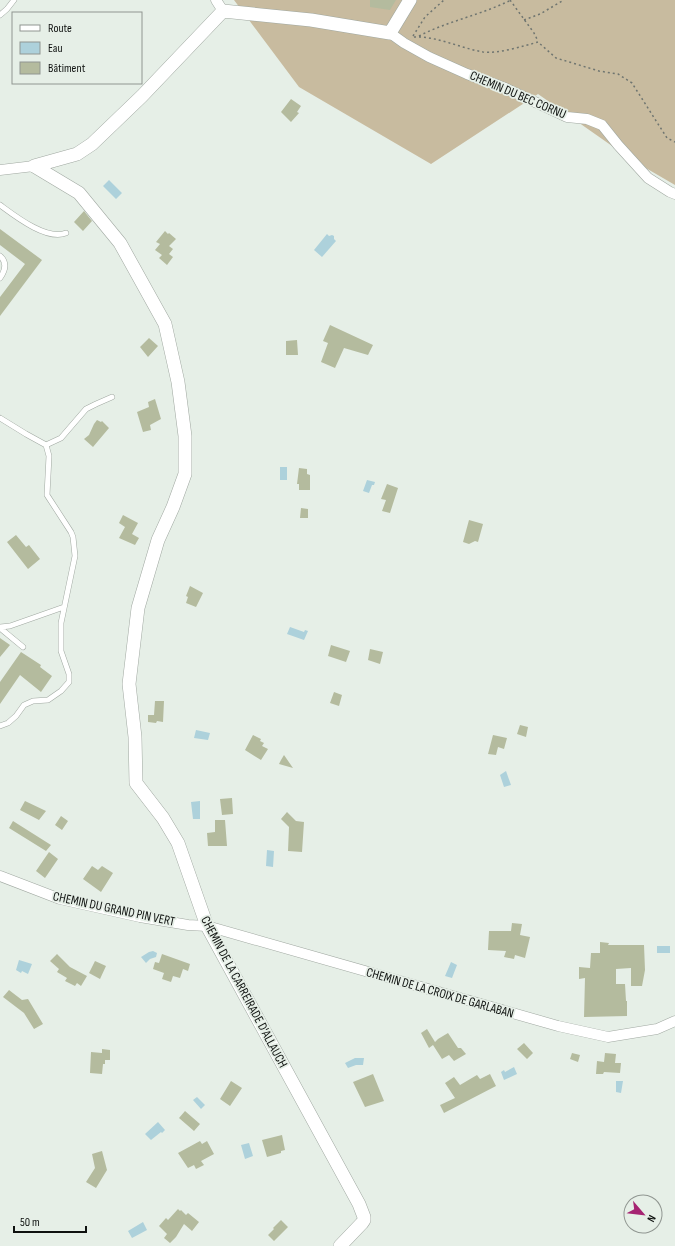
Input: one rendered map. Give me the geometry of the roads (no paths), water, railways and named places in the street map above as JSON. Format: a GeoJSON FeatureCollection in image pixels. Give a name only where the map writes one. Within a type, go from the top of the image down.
{"type":"FeatureCollection","features":[{"type":"Feature","properties":{"kind":"street"},"geometry":{"type":"LineString","coordinates":[[216,0],[223,11]]}},
{"type":"Feature","properties":{"kind":"street"},"geometry":{"type":"LineString","coordinates":[[223,11],[311,20],[390,33],[410,0]]}},
{"type":"Feature","properties":{"kind":"street"},"geometry":{"type":"LineString","coordinates":[[0,170],[34,166],[77,154],[92,144],[142,96],[223,11]]}},
{"type":"Feature","properties":{"kind":"street","name":"CHEMIN DU BEC CORNU"},"geometry":{"type":"LineString","coordinates":[[390,33],[429,57],[460,71],[505,88],[567,117],[587,119],[602,125],[648,178],[675,194]]}},
{"type":"Feature","properties":{"kind":"street","name":"CHEMIN DE LA CARREIRADE D'ALLAUCH"},"geometry":{"type":"LineString","coordinates":[[34,166],[79,193],[84,198],[120,243],[165,324],[178,382],[184,428],[185,474],[173,507],[158,540],[138,608],[129,684],[135,737],[136,783],[163,818],[178,843],[207,926],[363,1212],[364,1220],[362,1224],[340,1246]]}},
{"type":"Feature","properties":{"kind":"street","name":"CHEMIN DU GRAND PIN VERT"},"geometry":{"type":"LineString","coordinates":[[0,876],[60,899],[140,917],[188,925],[207,926]]}},
{"type":"Feature","properties":{"kind":"street","name":"CHEMIN DE LA CROIX DE GARLABAN"},"geometry":{"type":"LineString","coordinates":[[207,926],[558,1026],[608,1037],[657,1029],[675,1021]]}},
{"type":"Feature","properties":{"kind":"lane"},"geometry":{"type":"LineString","coordinates":[[0,15],[14,0]]}},
{"type":"Feature","properties":{"kind":"lane"},"geometry":{"type":"LineString","coordinates":[[0,205],[26,222],[49,234],[66,233]]}},
{"type":"Feature","properties":{"kind":"lane"},"geometry":{"type":"LineString","coordinates":[[0,256],[3,258],[5,264],[0,278]]}},
{"type":"Feature","properties":{"kind":"lane"},"geometry":{"type":"LineString","coordinates":[[46,445],[61,438],[86,409],[112,397]]}},
{"type":"Feature","properties":{"kind":"lane"},"geometry":{"type":"LineString","coordinates":[[0,418],[46,445],[49,456],[47,495],[71,532],[75,556],[61,623],[61,651],[69,674],[69,682],[61,692],[48,700],[33,701],[24,705],[16,716],[8,723],[0,726]]}},
{"type":"Feature","properties":{"kind":"lane"},"geometry":{"type":"LineString","coordinates":[[0,628],[10,626],[64,607]]}},
{"type":"Feature","properties":{"kind":"lane"},"geometry":{"type":"LineString","coordinates":[[0,628],[23,647]]}},
{"type":"Feature","properties":{"kind":"water"},"geometry":{"type":"Polygon","coordinates":[[[109,180],[122,193],[116,199],[103,186],[109,180]]]}},
{"type":"Feature","properties":{"kind":"water"},"geometry":{"type":"Polygon","coordinates":[[[327,234],[329,236],[334,236],[336,241],[322,257],[314,250],[327,234]]]}},
{"type":"Feature","properties":{"kind":"water"},"geometry":{"type":"Polygon","coordinates":[[[280,467],[287,467],[287,480],[280,480],[280,467]]]}},
{"type":"Feature","properties":{"kind":"water"},"geometry":{"type":"Polygon","coordinates":[[[367,480],[375,482],[369,493],[363,491],[367,480]]]}},
{"type":"Feature","properties":{"kind":"water"},"geometry":{"type":"Polygon","coordinates":[[[290,627],[304,632],[305,630],[308,631],[304,640],[287,634],[290,627]]]}},
{"type":"Feature","properties":{"kind":"water"},"geometry":{"type":"Polygon","coordinates":[[[196,730],[210,733],[208,740],[194,738],[196,730]]]}},
{"type":"Feature","properties":{"kind":"water"},"geometry":{"type":"Polygon","coordinates":[[[506,771],[511,785],[504,787],[500,775],[506,771]]]}},
{"type":"Feature","properties":{"kind":"water"},"geometry":{"type":"Polygon","coordinates":[[[200,801],[200,819],[193,819],[191,802],[200,801]]]}},
{"type":"Feature","properties":{"kind":"water"},"geometry":{"type":"Polygon","coordinates":[[[267,850],[274,851],[273,867],[266,866],[267,850]]]}},
{"type":"Feature","properties":{"kind":"water"},"geometry":{"type":"Polygon","coordinates":[[[657,946],[670,946],[670,953],[657,953],[657,946]]]}},
{"type":"Feature","properties":{"kind":"water"},"geometry":{"type":"Polygon","coordinates":[[[153,951],[157,953],[156,957],[150,959],[146,963],[141,957],[153,951]]]}},
{"type":"Feature","properties":{"kind":"water"},"geometry":{"type":"Polygon","coordinates":[[[19,960],[32,964],[28,974],[22,971],[21,973],[16,970],[19,960]]]}},
{"type":"Feature","properties":{"kind":"water"},"geometry":{"type":"Polygon","coordinates":[[[451,962],[457,965],[452,978],[445,976],[451,962]]]}},
{"type":"Feature","properties":{"kind":"water"},"geometry":{"type":"Polygon","coordinates":[[[355,1058],[364,1058],[363,1065],[356,1065],[348,1068],[345,1063],[355,1058]]]}},
{"type":"Feature","properties":{"kind":"water"},"geometry":{"type":"Polygon","coordinates":[[[514,1067],[517,1074],[504,1080],[501,1072],[504,1070],[505,1072],[514,1067]]]}},
{"type":"Feature","properties":{"kind":"water"},"geometry":{"type":"Polygon","coordinates":[[[616,1081],[623,1081],[621,1093],[616,1092],[616,1081]]]}},
{"type":"Feature","properties":{"kind":"water"},"geometry":{"type":"Polygon","coordinates":[[[197,1097],[205,1105],[201,1109],[193,1100],[197,1097]]]}},
{"type":"Feature","properties":{"kind":"water"},"geometry":{"type":"Polygon","coordinates":[[[158,1122],[165,1130],[151,1140],[145,1134],[158,1122]]]}},
{"type":"Feature","properties":{"kind":"water"},"geometry":{"type":"Polygon","coordinates":[[[249,1143],[253,1156],[245,1159],[241,1145],[249,1143]]]}},
{"type":"Feature","properties":{"kind":"water"},"geometry":{"type":"Polygon","coordinates":[[[143,1222],[147,1230],[132,1238],[128,1231],[143,1222]]]}}]}
